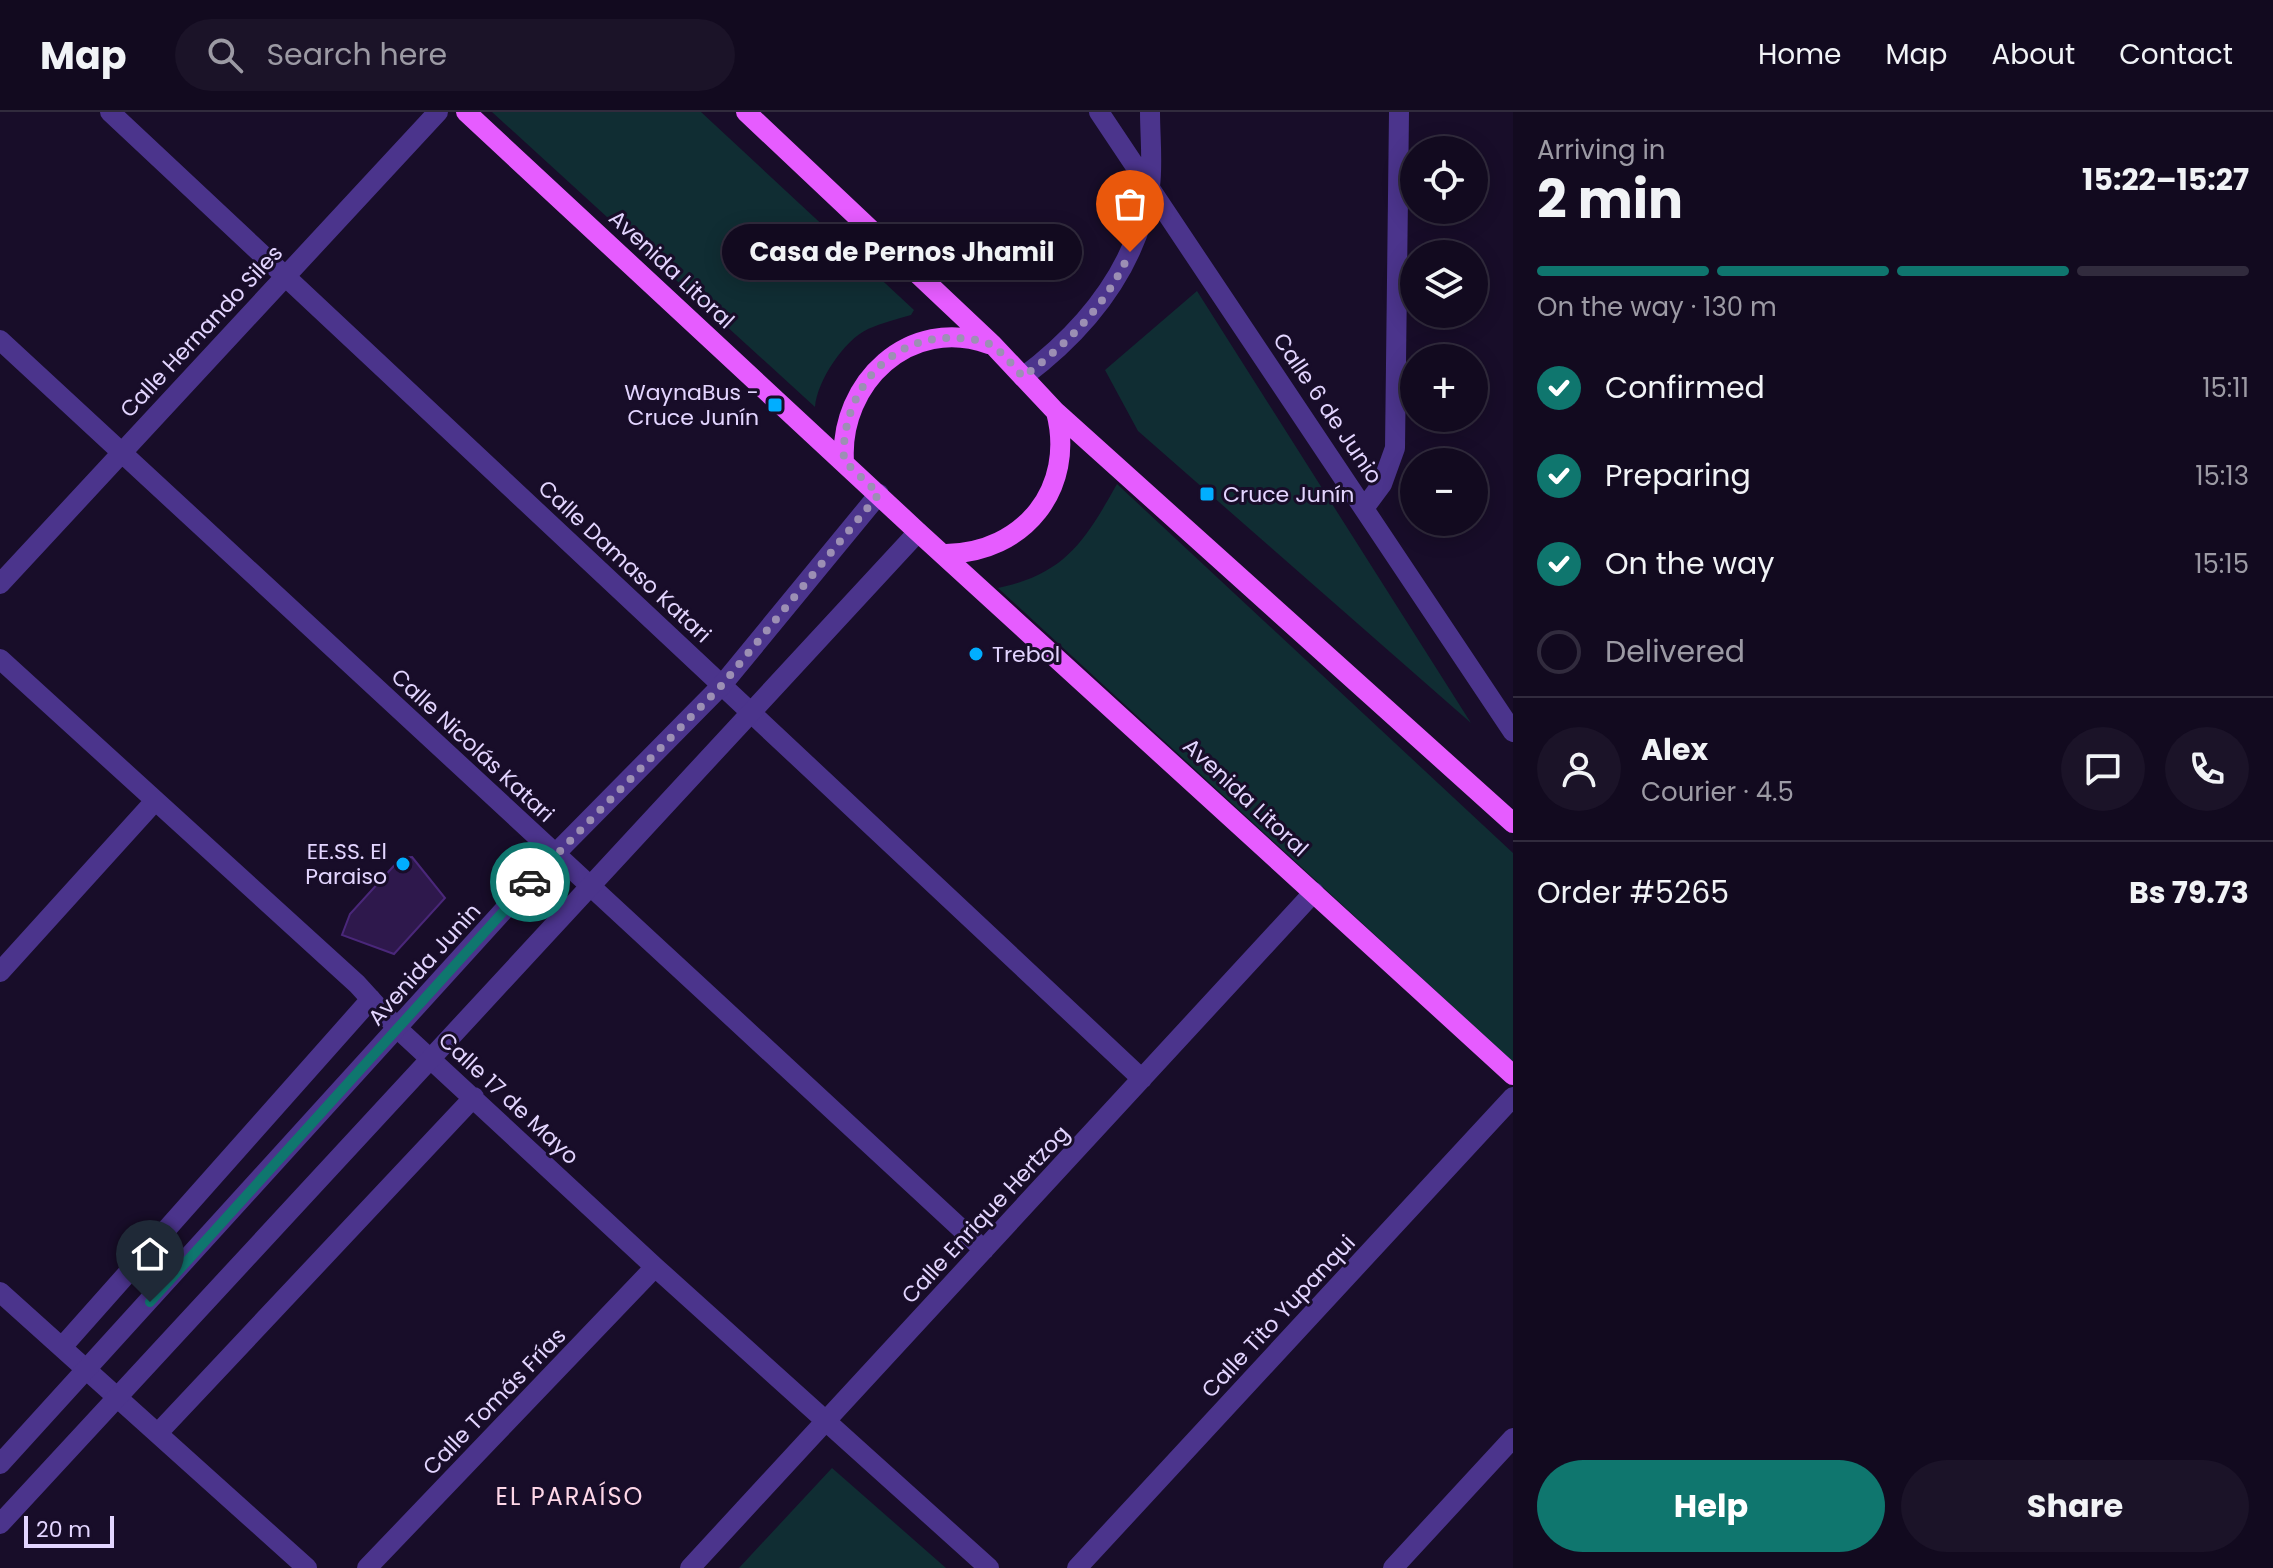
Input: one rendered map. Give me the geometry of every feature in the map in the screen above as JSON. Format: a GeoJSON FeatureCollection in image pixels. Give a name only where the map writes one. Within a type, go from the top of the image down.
{"type":"FeatureCollection","features":[{"type":"Feature","properties":{"kind":"main road","name":"Avenida Litoral"},"geometry":{"type":"LineString","coordinates":[[466,112],[844,461]]}},
{"type":"Feature","properties":{"kind":"main road"},"geometry":{"type":"LineString","coordinates":[[746,112],[993,345],[1056,412],[1513,823]]}},
{"type":"Feature","properties":{"kind":"main road"},"geometry":{"type":"LineString","coordinates":[[993,345],[958,338],[934,339],[911,346],[880,365],[853,403],[845,425],[844,461],[918,532],[946,554],[990,548],[1017,533],[1038,513],[1053,487],[1061,458],[1056,412]]}},
{"type":"Feature","properties":{"kind":"main road","name":"Avenida Litoral"},"geometry":{"type":"LineString","coordinates":[[946,554],[1513,1075]]}},
{"type":"Feature","properties":{"kind":"street","name":"Calle Damaso Katari"},"geometry":{"type":"LineString","coordinates":[[110,112],[1142,1079]]}},
{"type":"Feature","properties":{"kind":"street","name":"Calle Hernando Siles"},"geometry":{"type":"LineString","coordinates":[[0,584],[120,451],[438,112]]}},
{"type":"Feature","properties":{"kind":"street","name":"Calle 6 de Junio"},"geometry":{"type":"LineString","coordinates":[[1099,112],[1513,732]]}},
{"type":"Feature","properties":{"kind":"street"},"geometry":{"type":"LineString","coordinates":[[1023,377],[1072,337],[1094,314],[1120,274],[1139,230],[1150,185],[1150,112]]}},
{"type":"Feature","properties":{"kind":"street"},"geometry":{"type":"LineString","coordinates":[[1365,507],[1382,484],[1395,448],[1399,112]]}},
{"type":"Feature","properties":{"kind":"street","name":"Calle Nicolás Katari"},"geometry":{"type":"LineString","coordinates":[[0,340],[984,1250]]}},
{"type":"Feature","properties":{"kind":"street","name":"Avenida Junin"},"geometry":{"type":"LineString","coordinates":[[0,1464],[555,854],[722,685],[879,494]]}},
{"type":"Feature","properties":{"kind":"street"},"geometry":{"type":"LineString","coordinates":[[0,1524],[918,532]]}},
{"type":"Feature","properties":{"kind":"street","name":"Calle 17 de Mayo"},"geometry":{"type":"LineString","coordinates":[[0,659],[371,999],[398,1029],[433,1058],[655,1267],[989,1568]]}},
{"type":"Feature","properties":{"kind":"street"},"geometry":{"type":"LineString","coordinates":[[0,972],[154,802]]}},
{"type":"Feature","properties":{"kind":"street","name":"Calle Enrique Hertzog"},"geometry":{"type":"LineString","coordinates":[[690,1568],[1314,892]]}},
{"type":"Feature","properties":{"kind":"street"},"geometry":{"type":"LineString","coordinates":[[62,1347],[371,999]]}},
{"type":"Feature","properties":{"kind":"street"},"geometry":{"type":"LineString","coordinates":[[158,1433],[474,1097]]}},
{"type":"Feature","properties":{"kind":"street","name":"Calle Tito Yupanqui"},"geometry":{"type":"LineString","coordinates":[[1077,1568],[1513,1097]]}},
{"type":"Feature","properties":{"kind":"street","name":"Calle Tomás Frías"},"geometry":{"type":"LineString","coordinates":[[367,1568],[655,1267]]}},
{"type":"Feature","properties":{"kind":"street"},"geometry":{"type":"LineString","coordinates":[[0,1292],[307,1568]]}},
{"type":"Feature","properties":{"kind":"street"},"geometry":{"type":"LineString","coordinates":[[1393,1568],[1513,1438]]}},
{"type":"Feature","properties":{"kind":"green space"},"geometry":{"type":"Polygon","coordinates":[[[492,112],[701,112],[914,310],[911,315],[868,329],[850,342],[826,374],[815,407],[492,112]]]}},
{"type":"Feature","properties":{"kind":"green space"},"geometry":{"type":"Polygon","coordinates":[[[1197,291],[1471,723],[1138,431],[1105,370],[1197,291]]]}},
{"type":"Feature","properties":{"kind":"green space"},"geometry":{"type":"Polygon","coordinates":[[[1117,484],[1513,853],[1513,1062],[998,588],[1040,574],[1071,552],[1117,484]]]}},
{"type":"Feature","properties":{"kind":"green space"},"geometry":{"type":"Polygon","coordinates":[[[832,1468],[946,1568],[739,1568],[832,1468]]]}},
{"type":"Feature","properties":{"kind":"building"},"geometry":{"type":"Polygon","coordinates":[[[412,857],[445,898],[394,954],[342,935],[350,914],[401,858],[412,857]]]}},
{"type":"Feature","properties":{"kind":"way so far"},"geometry":{"type":"LineString","coordinates":[[530,882],[722,685],[879,494],[844,461],[845,425],[858,392],[872,373],[890,357],[911,346],[934,339],[958,338],[993,345],[1023,377],[1062,348],[1094,314],[1130,252]]}},
{"type":"Feature","properties":{"kind":"place","name":"Casa de Pernos Jhamil"},"geometry":{"type":"Point","coordinates":[1130,252]}},
{"type":"Feature","properties":{"kind":"place","name":"WaynaBus - Cruce Junín"},"geometry":{"type":"Point","coordinates":[775,405]}},
{"type":"Feature","properties":{"kind":"place","name":"Cruce Junín"},"geometry":{"type":"Point","coordinates":[1207,494]}},
{"type":"Feature","properties":{"kind":"place","name":"Trebol"},"geometry":{"type":"Point","coordinates":[976,654]}},
{"type":"Feature","properties":{"kind":"place","name":"EE.SS. El Paraiso"},"geometry":{"type":"Point","coordinates":[403,864]}},
{"type":"Feature","properties":{"kind":"district","name":"EL PARAÍSO"},"geometry":{"type":"Point","coordinates":[570,1497]}},
{"type":"Feature","properties":{"kind":"route"},"geometry":{"type":"LineString","coordinates":[[150,1302],[530,882]]}}]}
